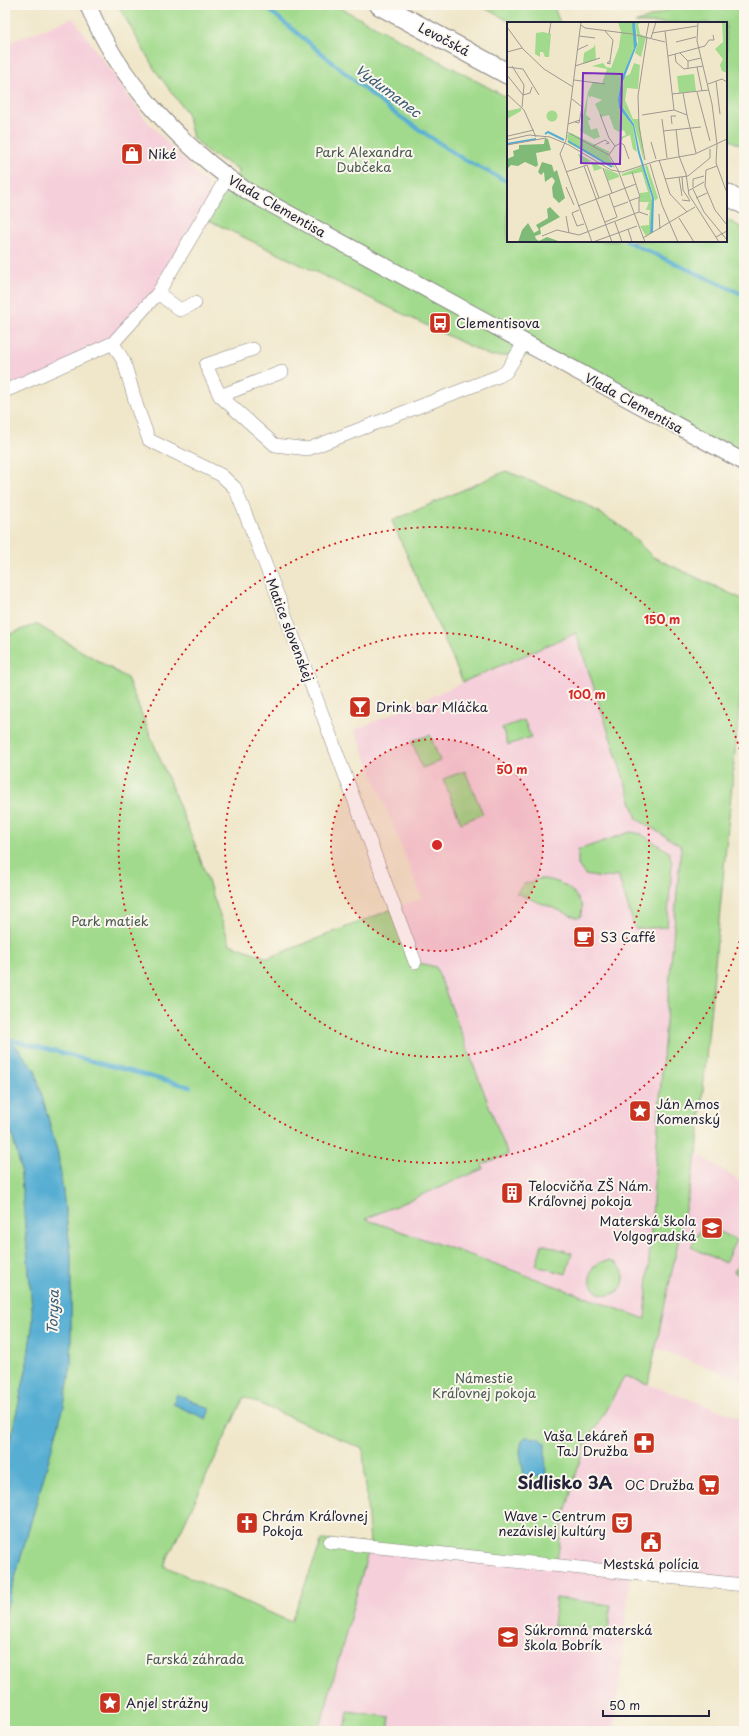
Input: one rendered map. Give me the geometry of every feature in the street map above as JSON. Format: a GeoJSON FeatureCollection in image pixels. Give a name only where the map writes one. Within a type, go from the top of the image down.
{"type":"FeatureCollection","features":[{"type":"Feature","properties":{"kind":"main road","name":"Levočská"},"geometry":{"type":"LineString","coordinates":[[380,5],[507,73]]}},
{"type":"Feature","properties":{"kind":"main road"},"geometry":{"type":"LineString","coordinates":[[727,195],[744,204]]}},
{"type":"Feature","properties":{"kind":"street","name":"Vlada Clementisa"},"geometry":{"type":"LineString","coordinates":[[88,5],[104,38],[126,73],[169,127],[226,177],[247,191],[744,462]]}},
{"type":"Feature","properties":{"kind":"street"},"geometry":{"type":"LineString","coordinates":[[5,391],[113,343],[158,293],[226,177]]}},
{"type":"Feature","properties":{"kind":"street"},"geometry":{"type":"LineString","coordinates":[[158,293],[180,310],[195,303]]}},
{"type":"Feature","properties":{"kind":"street","name":"Matice slovenskej"},"geometry":{"type":"LineString","coordinates":[[113,343],[124,362],[137,407],[149,440],[222,475],[235,488],[285,616],[415,962]]}},
{"type":"Feature","properties":{"kind":"street"},"geometry":{"type":"LineString","coordinates":[[253,349],[206,365],[220,396],[275,445],[308,449],[499,376],[506,372],[524,343]]}},
{"type":"Feature","properties":{"kind":"street"},"geometry":{"type":"LineString","coordinates":[[220,396],[282,372]]}},
{"type":"Feature","properties":{"kind":"street"},"geometry":{"type":"LineString","coordinates":[[330,1542],[744,1584]]}},
{"type":"Feature","properties":{"kind":"shaded area"},"geometry":{"type":"Polygon","coordinates":[[[73,18],[145,119],[208,185],[208,220],[116,345],[5,389],[5,44],[73,18]]]}},
{"type":"Feature","properties":{"kind":"shaded area"},"geometry":{"type":"Polygon","coordinates":[[[576,633],[637,819],[681,846],[662,1068],[645,1319],[482,1259],[364,1219],[268,958],[422,898],[355,730],[576,633]]]}},
{"type":"Feature","properties":{"kind":"shaded area","name":"Materská škola Volgogradská"},"geometry":{"type":"Polygon","coordinates":[[[697,1153],[744,1184],[744,1380],[655,1348],[697,1153]]]}},
{"type":"Feature","properties":{"kind":"shaded area"},"geometry":{"type":"Polygon","coordinates":[[[625,1376],[744,1419],[744,1581],[631,1569],[614,1731],[319,1731],[370,1545],[557,1562],[562,1524],[583,1450],[625,1376]]]}},
{"type":"Feature","properties":{"kind":"green space","name":"Park Alexandra Dubčeka"},"geometry":{"type":"Polygon","coordinates":[[[118,5],[335,5],[507,97],[507,242],[727,242],[727,220],[744,229],[744,461],[544,355],[490,356],[208,220],[240,170],[208,152],[193,138],[187,113],[155,70],[118,5]]]}},
{"type":"Feature","properties":{"kind":"green space"},"geometry":{"type":"Polygon","coordinates":[[[479,5],[553,5],[560,22],[511,22],[479,5]]]}},
{"type":"Feature","properties":{"kind":"green space"},"geometry":{"type":"Polygon","coordinates":[[[681,5],[744,5],[744,147],[727,138],[727,22],[638,22],[681,5]]]}},
{"type":"Feature","properties":{"kind":"green space"},"geometry":{"type":"Polygon","coordinates":[[[506,471],[584,503],[622,527],[653,557],[744,600],[744,684],[741,689],[697,1153],[648,1384],[625,1376],[583,1450],[562,1524],[557,1562],[370,1545],[319,1731],[5,1731],[5,1613],[64,1406],[71,1365],[71,1254],[58,1154],[35,1070],[5,1032],[5,636],[36,624],[127,678],[196,847],[230,944],[268,958],[395,908],[415,962],[436,967],[508,1155],[482,1164],[483,1169],[365,1219],[482,1259],[645,1319],[662,1068],[681,846],[637,819],[576,633],[463,682],[392,521],[506,471]],[[244,1397],[164,1566],[291,1622],[322,1540],[370,1544],[363,1449],[244,1397]]]}},
{"type":"Feature","properties":{"kind":"green space"},"geometry":{"type":"Polygon","coordinates":[[[524,720],[531,737],[508,745],[502,728],[524,720]]]}},
{"type":"Feature","properties":{"kind":"green space"},"geometry":{"type":"Polygon","coordinates":[[[430,735],[440,761],[422,768],[412,741],[430,735]]]}},
{"type":"Feature","properties":{"kind":"green space"},"geometry":{"type":"Polygon","coordinates":[[[465,771],[483,814],[461,823],[443,779],[465,771]]]}},
{"type":"Feature","properties":{"kind":"green space"},"geometry":{"type":"Polygon","coordinates":[[[630,832],[641,834],[669,852],[672,863],[667,927],[635,929],[618,875],[603,878],[585,875],[578,865],[578,850],[630,832]]]}},
{"type":"Feature","properties":{"kind":"green space"},"geometry":{"type":"Polygon","coordinates":[[[540,879],[547,879],[559,883],[575,894],[582,906],[581,916],[578,918],[516,893],[524,884],[540,879]]]}},
{"type":"Feature","properties":{"kind":"green space"},"geometry":{"type":"Polygon","coordinates":[[[5,1108],[20,1165],[33,1320],[26,1371],[5,1463],[5,1108]]]}},
{"type":"Feature","properties":{"kind":"green space"},"geometry":{"type":"Polygon","coordinates":[[[703,1224],[736,1240],[725,1263],[691,1247],[703,1224]]]}},
{"type":"Feature","properties":{"kind":"green space"},"geometry":{"type":"Polygon","coordinates":[[[542,1244],[572,1253],[566,1274],[536,1266],[542,1244]]]}},
{"type":"Feature","properties":{"kind":"green space"},"geometry":{"type":"Polygon","coordinates":[[[744,1253],[744,1277],[734,1272],[744,1253]]]}},
{"type":"Feature","properties":{"kind":"green space"},"geometry":{"type":"Polygon","coordinates":[[[604,1261],[610,1261],[619,1266],[623,1272],[623,1284],[619,1290],[610,1295],[604,1295],[595,1290],[590,1281],[590,1275],[595,1266],[604,1261]]]}},
{"type":"Feature","properties":{"kind":"green space"},"geometry":{"type":"Polygon","coordinates":[[[556,1598],[611,1605],[608,1631],[553,1625],[556,1598]]]}},
{"type":"Feature","properties":{"kind":"green space"},"geometry":{"type":"Polygon","coordinates":[[[348,1711],[390,1717],[388,1731],[345,1731],[348,1711]]]}},
{"type":"Feature","properties":{"kind":"water","name":"Torysa"},"geometry":{"type":"Polygon","coordinates":[[[5,1032],[35,1070],[58,1154],[71,1254],[71,1365],[64,1406],[5,1613],[5,1463],[26,1371],[33,1320],[20,1165],[5,1108],[5,1032]]]}},
{"type":"Feature","properties":{"kind":"water"},"geometry":{"type":"Polygon","coordinates":[[[177,1394],[210,1409],[206,1419],[173,1404],[177,1394]]]}},
{"type":"Feature","properties":{"kind":"water"},"geometry":{"type":"Polygon","coordinates":[[[526,1437],[540,1438],[545,1443],[546,1477],[524,1477],[520,1451],[522,1440],[526,1437]]]}},
{"type":"Feature","properties":{"kind":"waterway","name":"Vydumanec"},"geometry":{"type":"LineString","coordinates":[[263,5],[389,109],[463,159],[507,181]]}},
{"type":"Feature","properties":{"kind":"waterway","name":"Vydumanec"},"geometry":{"type":"LineString","coordinates":[[628,242],[744,295]]}},
{"type":"Feature","properties":{"kind":"waterway"},"geometry":{"type":"LineString","coordinates":[[5,1038],[190,1087]]}},
{"type":"Feature","properties":{"kind":"place","name":"Niké"},"geometry":{"type":"Point","coordinates":[132,154]}},
{"type":"Feature","properties":{"kind":"place","name":"Clementisova"},"geometry":{"type":"Point","coordinates":[440,323]}},
{"type":"Feature","properties":{"kind":"place","name":"Drink bar Mláčka"},"geometry":{"type":"Point","coordinates":[360,707]}},
{"type":"Feature","properties":{"kind":"place","name":"S3 Caffé"},"geometry":{"type":"Point","coordinates":[584,937]}},
{"type":"Feature","properties":{"kind":"place","name":"Ján Amos Komenský"},"geometry":{"type":"Point","coordinates":[640,1111]}},
{"type":"Feature","properties":{"kind":"place","name":"Telocvičňa ZŠ Nám. Kráľovnej pokoja"},"geometry":{"type":"Point","coordinates":[512,1193]}},
{"type":"Feature","properties":{"kind":"place","name":"Materská škola Volgogradská"},"geometry":{"type":"Point","coordinates":[712,1228]}},
{"type":"Feature","properties":{"kind":"place","name":"Vaša Lekáreň TaJ Družba"},"geometry":{"type":"Point","coordinates":[644,1443]}},
{"type":"Feature","properties":{"kind":"place","name":"OC Družba"},"geometry":{"type":"Point","coordinates":[709,1485]}},
{"type":"Feature","properties":{"kind":"place","name":"Chrám Kráľovnej Pokoja"},"geometry":{"type":"Point","coordinates":[247,1523]}},
{"type":"Feature","properties":{"kind":"place","name":"Wave - Centrum nezávislej kultúry"},"geometry":{"type":"Point","coordinates":[622,1523]}},
{"type":"Feature","properties":{"kind":"place","name":"Mestská polícia"},"geometry":{"type":"Point","coordinates":[651,1542]}},
{"type":"Feature","properties":{"kind":"place","name":"Súkromná materská škola Bobrík"},"geometry":{"type":"Point","coordinates":[508,1637]}},
{"type":"Feature","properties":{"kind":"place","name":"Anjel strážny"},"geometry":{"type":"Point","coordinates":[110,1703]}},
{"type":"Feature","properties":{"kind":"district","name":"Sídlisko 3A"},"geometry":{"type":"Point","coordinates":[565,1483]}},
{"type":"Feature","properties":{"kind":"park label","name":"Park matiek"},"geometry":{"type":"Point","coordinates":[110,921]}},
{"type":"Feature","properties":{"kind":"park label","name":"Námestie Kráľovnej pokoja"},"geometry":{"type":"Point","coordinates":[484,1386]}},
{"type":"Feature","properties":{"kind":"park label","name":"Farská záhrada"},"geometry":{"type":"Point","coordinates":[195,1659]}}]}
